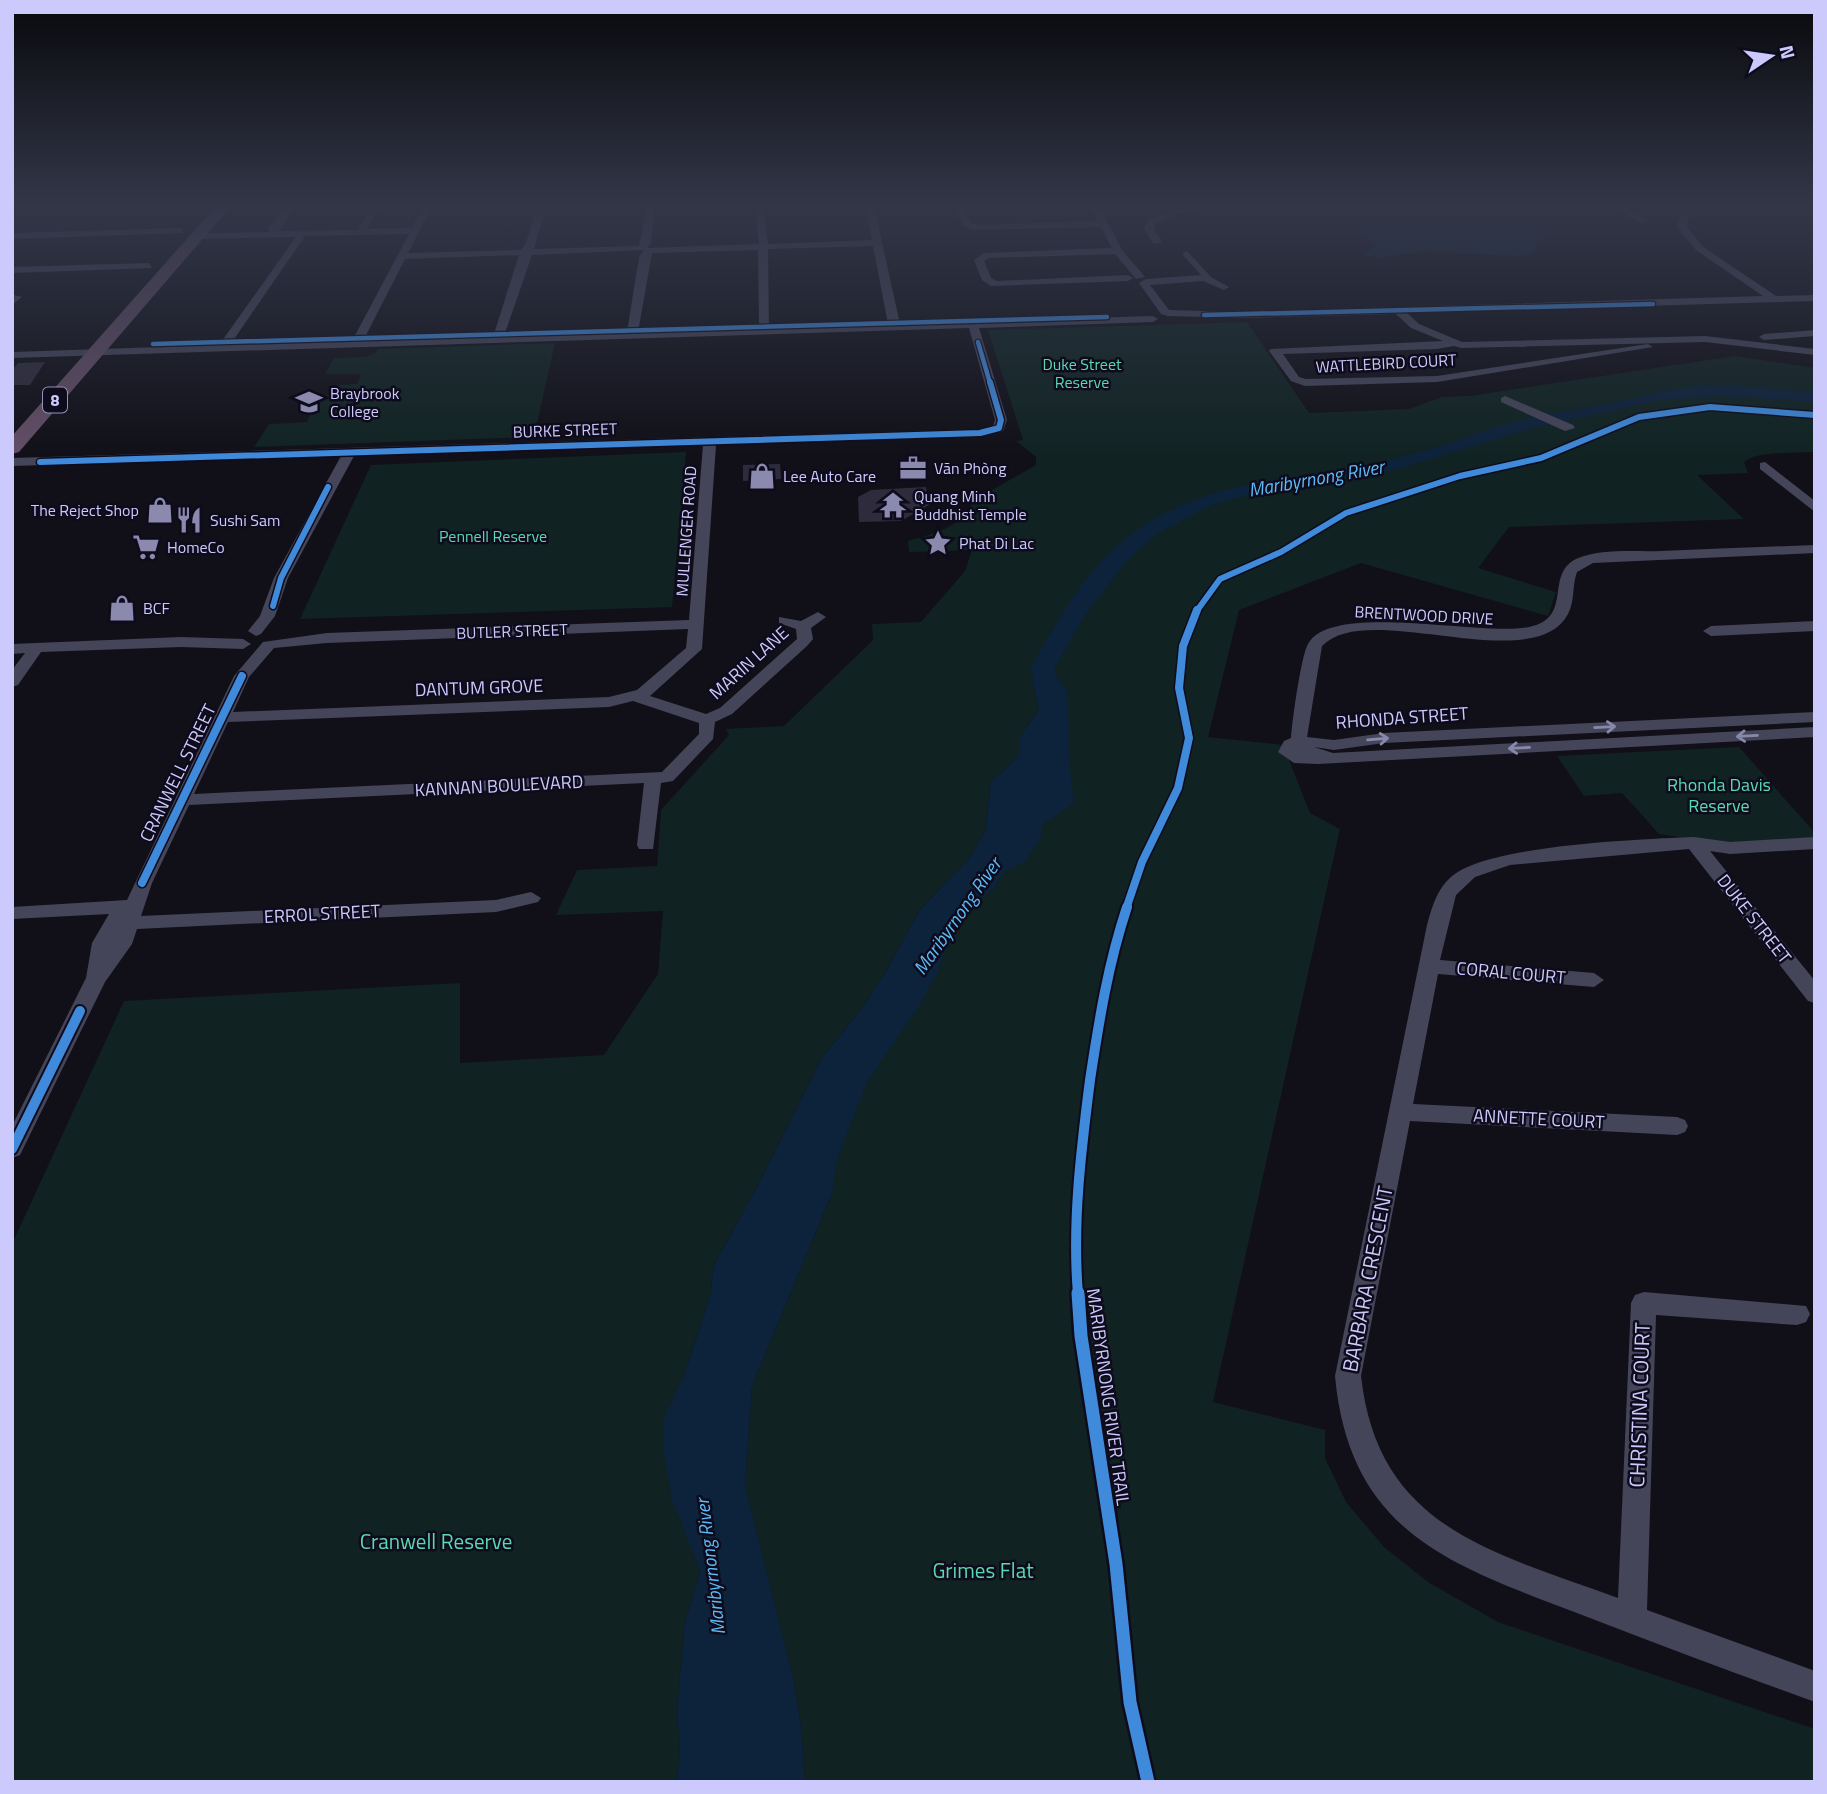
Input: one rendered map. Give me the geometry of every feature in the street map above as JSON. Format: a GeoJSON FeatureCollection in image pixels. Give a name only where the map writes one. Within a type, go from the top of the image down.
{"type":"FeatureCollection","features":[{"type":"Feature","properties":{"kind":"highway","name":"8"},"geometry":{"type":"LineString","coordinates":[[12,448],[151,290]]}},
{"type":"Feature","properties":{"kind":"highway","name":"8"},"geometry":{"type":"LineString","coordinates":[[12,426],[45,389],[86,335]]}},
{"type":"Feature","properties":{"kind":"street"},"geometry":{"type":"LineString","coordinates":[[226,344],[264,290]]}},
{"type":"Feature","properties":{"kind":"street"},"geometry":{"type":"LineString","coordinates":[[358,340],[384,290]]}},
{"type":"Feature","properties":{"kind":"street"},"geometry":{"type":"LineString","coordinates":[[498,336],[514,290]]}},
{"type":"Feature","properties":{"kind":"street"},"geometry":{"type":"LineString","coordinates":[[632,332],[639,290]]}},
{"type":"Feature","properties":{"kind":"street"},"geometry":{"type":"LineString","coordinates":[[763,290],[764,328]]}},
{"type":"Feature","properties":{"kind":"street"},"geometry":{"type":"LineString","coordinates":[[889,290],[896,324]]}},
{"type":"Feature","properties":{"kind":"street"},"geometry":{"type":"LineString","coordinates":[[991,290],[993,298]]}},
{"type":"Feature","properties":{"kind":"street"},"geometry":{"type":"LineString","coordinates":[[1140,290],[1151,315]]}},
{"type":"Feature","properties":{"kind":"street"},"geometry":{"type":"LineString","coordinates":[[1146,290],[1168,315]]}},
{"type":"Feature","properties":{"kind":"street"},"geometry":{"type":"LineString","coordinates":[[1653,304],[1747,297],[1757,293],[1755,290]]}},
{"type":"Feature","properties":{"kind":"street"},"geometry":{"type":"LineString","coordinates":[[1760,290],[1776,301]]}},
{"type":"Feature","properties":{"kind":"street"},"geometry":{"type":"LineString","coordinates":[[1770,290],[1800,298]]}},
{"type":"Feature","properties":{"kind":"street"},"geometry":{"type":"LineString","coordinates":[[1430,310],[1458,315],[1728,308],[1815,298]]}},
{"type":"Feature","properties":{"kind":"street"},"geometry":{"type":"LineString","coordinates":[[1690,302],[1815,303]]}},
{"type":"Feature","properties":{"kind":"street"},"geometry":{"type":"LineString","coordinates":[[12,355],[226,344],[972,323],[1151,315],[1240,315],[1258,320],[1370,317],[1378,311],[1761,304]]}},
{"type":"Feature","properties":{"kind":"street"},"geometry":{"type":"LineString","coordinates":[[1412,310],[1429,332]]}},
{"type":"Feature","properties":{"kind":"street"},"geometry":{"type":"LineString","coordinates":[[1399,311],[1415,326],[1452,343],[1475,346],[1705,339],[1758,343],[1815,352]]}},
{"type":"Feature","properties":{"kind":"street","name":"BURKE STREET"},"geometry":{"type":"LineString","coordinates":[[12,463],[971,434],[996,429],[1001,421],[972,323]]}},
{"type":"Feature","properties":{"kind":"street"},"geometry":{"type":"LineString","coordinates":[[1758,343],[1763,337],[1772,335],[1815,333]]}},
{"type":"Feature","properties":{"kind":"street","name":"WATTLEBIRD COURT"},"geometry":{"type":"LineString","coordinates":[[1452,343],[1437,346],[1275,351],[1295,379],[1305,383],[1446,378],[1648,347]]}},
{"type":"Feature","properties":{"kind":"street"},"geometry":{"type":"LineString","coordinates":[[1304,388],[1317,395],[1403,391],[1396,381]]}},
{"type":"Feature","properties":{"kind":"street"},"geometry":{"type":"LineString","coordinates":[[1505,400],[1570,428]]}},
{"type":"Feature","properties":{"kind":"street","name":"MULLENGER ROAD"},"geometry":{"type":"LineString","coordinates":[[697,624],[710,440]]}},
{"type":"Feature","properties":{"kind":"street","name":"CRANWELL STREET"},"geometry":{"type":"LineString","coordinates":[[12,1149],[96,979],[122,944],[125,915],[242,676],[274,638],[273,606],[281,578],[328,487],[350,451]]}},
{"type":"Feature","properties":{"kind":"street"},"geometry":{"type":"LineString","coordinates":[[1765,466],[1815,508]]}},
{"type":"Feature","properties":{"kind":"street","name":"BRENTWOOD DRIVE"},"geometry":{"type":"LineString","coordinates":[[1303,717],[1314,646],[1321,637],[1337,630],[1387,629],[1489,637],[1518,635],[1552,624],[1562,615],[1567,605],[1566,575],[1572,567],[1583,561],[1624,556],[1815,549]]}},
{"type":"Feature","properties":{"kind":"street","name":"CRANWELL STREET"},"geometry":{"type":"LineString","coordinates":[[242,676],[249,638],[273,606]]}},
{"type":"Feature","properties":{"kind":"street","name":"MARIN LANE"},"geometry":{"type":"LineString","coordinates":[[784,620],[803,626],[818,617]]}},
{"type":"Feature","properties":{"kind":"street","name":"BUTLER STREET"},"geometry":{"type":"LineString","coordinates":[[249,638],[327,638],[697,624]]}},
{"type":"Feature","properties":{"kind":"street","name":"DANTUM GROVE"},"geometry":{"type":"LineString","coordinates":[[222,717],[609,702],[637,697],[690,656],[696,644],[697,624]]}},
{"type":"Feature","properties":{"kind":"street","name":"MARIN LANE"},"geometry":{"type":"LineString","coordinates":[[707,720],[726,711],[802,643],[805,639],[803,626]]}},
{"type":"Feature","properties":{"kind":"street"},"geometry":{"type":"LineString","coordinates":[[1711,631],[1815,626]]}},
{"type":"Feature","properties":{"kind":"street"},"geometry":{"type":"LineString","coordinates":[[12,649],[249,638]]}},
{"type":"Feature","properties":{"kind":"street"},"geometry":{"type":"LineString","coordinates":[[12,682],[36,648]]}},
{"type":"Feature","properties":{"kind":"street"},"geometry":{"type":"LineString","coordinates":[[637,697],[707,720]]}},
{"type":"Feature","properties":{"kind":"street","name":"RHONDA STREET"},"geometry":{"type":"LineString","coordinates":[[1303,717],[1312,740],[1334,745],[1384,738],[1815,717]]}},
{"type":"Feature","properties":{"kind":"street","name":"RHONDA STREET"},"geometry":{"type":"LineString","coordinates":[[1303,717],[1300,740],[1290,745],[1287,752],[1300,759],[1815,732]]}},
{"type":"Feature","properties":{"kind":"street","name":"KANNAN BOULEVARD"},"geometry":{"type":"LineString","coordinates":[[182,800],[667,777],[707,735],[707,720]]}},
{"type":"Feature","properties":{"kind":"street"},"geometry":{"type":"LineString","coordinates":[[646,845],[653,779]]}},
{"type":"Feature","properties":{"kind":"street","name":"BARBARA CRESCENT"},"geometry":{"type":"LineString","coordinates":[[1815,843],[1730,848],[1694,843],[1510,859],[1486,864],[1467,872],[1450,886],[1442,904],[1429,966],[1348,1376],[1350,1411],[1361,1447],[1385,1486],[1408,1510],[1449,1544],[1504,1570],[1815,1687]]}},
{"type":"Feature","properties":{"kind":"street","name":"DUKE STREET"},"geometry":{"type":"LineString","coordinates":[[1694,843],[1808,978],[1815,996]]}},
{"type":"Feature","properties":{"kind":"street","name":"ERROL STREET"},"geometry":{"type":"LineString","coordinates":[[12,913],[125,915],[496,906],[531,898]]}},
{"type":"Feature","properties":{"kind":"street","name":"CORAL COURT"},"geometry":{"type":"LineString","coordinates":[[1429,966],[1594,980]]}},
{"type":"Feature","properties":{"kind":"street","name":"ANNETTE COURT"},"geometry":{"type":"LineString","coordinates":[[1401,1112],[1677,1126]]}},
{"type":"Feature","properties":{"kind":"street","name":"CHRISTINA COURT"},"geometry":{"type":"LineString","coordinates":[[1632,1619],[1644,1303],[1797,1314]]}},
{"type":"Feature","properties":{"kind":"green space"},"geometry":{"type":"Polygon","coordinates":[[[1247,322],[1309,413],[1409,409],[1442,397],[1470,396],[1735,356],[1815,368],[1815,452],[1778,453],[1750,458],[1744,462],[1748,473],[1697,475],[1744,519],[1509,527],[1478,568],[1556,592],[1548,616],[1361,563],[1239,610],[1208,737],[1283,745],[1310,813],[1340,829],[1213,1402],[1325,1430],[1325,1458],[1346,1502],[1384,1547],[1428,1582],[1498,1622],[1815,1729],[1815,1782],[805,1782],[801,1726],[794,1682],[745,1486],[752,1386],[832,1193],[819,1144],[1058,729],[1032,679],[1039,709],[1026,728],[1019,756],[991,782],[985,831],[971,856],[919,911],[885,973],[860,1011],[823,1056],[713,1267],[711,1293],[683,1378],[690,1540],[700,1570],[684,1627],[677,1712],[680,1749],[677,1782],[12,1782],[12,1244],[124,1001],[460,983],[460,1063],[604,1055],[658,974],[663,911],[556,915],[577,870],[657,866],[661,810],[729,735],[726,729],[784,726],[873,640],[872,624],[921,622],[965,571],[972,550],[909,552],[908,541],[944,529],[960,519],[972,504],[962,502],[961,497],[987,493],[1036,465],[1036,457],[1016,441],[1023,440],[988,330],[1247,322]]]}},
{"type":"Feature","properties":{"kind":"green space"},"geometry":{"type":"Polygon","coordinates":[[[555,343],[534,437],[254,447],[269,424],[307,422],[317,396],[332,395],[337,385],[357,384],[361,374],[325,374],[334,358],[365,357],[377,352],[377,349],[555,343]]]}},
{"type":"Feature","properties":{"kind":"green space","name":"Pennell Reserve"},"geometry":{"type":"Polygon","coordinates":[[[686,452],[672,607],[300,619],[371,465],[686,452]]]}},
{"type":"Feature","properties":{"kind":"green space","name":"Rhonda Davis Reserve"},"geometry":{"type":"Polygon","coordinates":[[[1739,747],[1815,833],[1815,838],[1719,843],[1659,834],[1622,793],[1584,796],[1557,756],[1739,747]]]}},
{"type":"Feature","properties":{"kind":"water"},"geometry":{"type":"Polygon","coordinates":[[[1042,669],[1060,680],[1068,693],[1069,760],[1074,803],[1042,825],[1041,837],[1024,863],[1005,871],[994,888],[974,904],[952,928],[938,972],[919,1006],[867,1082],[837,1159],[832,1193],[752,1386],[745,1486],[794,1682],[801,1726],[805,1782],[677,1782],[680,1749],[677,1712],[684,1627],[700,1570],[672,1500],[664,1454],[663,1419],[683,1378],[695,1342],[711,1293],[713,1267],[823,1056],[860,1011],[885,973],[919,911],[971,856],[985,831],[991,782],[1019,756],[1020,737],[1039,709],[1032,679],[1042,669]]]}},
{"type":"Feature","properties":{"kind":"building"},"geometry":{"type":"Polygon","coordinates":[[[45,362],[30,385],[12,385],[12,370],[18,363],[45,362]]]}},
{"type":"Feature","properties":{"kind":"building"},"geometry":{"type":"Polygon","coordinates":[[[780,464],[781,479],[743,481],[743,465],[780,464]]]}},
{"type":"Feature","properties":{"kind":"building","name":"Quang Minh Buddhist Temple"},"geometry":{"type":"Polygon","coordinates":[[[926,487],[929,505],[901,521],[859,522],[858,497],[871,490],[926,487]]]}},
{"type":"Feature","properties":{"kind":"waterway","name":"Maribyrnong River"},"geometry":{"type":"LineString","coordinates":[[1056,703],[1042,669],[1089,594],[1118,559],[1148,531],[1205,501],[1265,485],[1391,465],[1527,424],[1660,395],[1722,391],[1815,397]]}},
{"type":"Feature","properties":{"kind":"cycle path"},"geometry":{"type":"LineString","coordinates":[[1204,315],[1653,304]]}},
{"type":"Feature","properties":{"kind":"cycle path"},"geometry":{"type":"LineString","coordinates":[[153,344],[1107,317]]}},
{"type":"Feature","properties":{"kind":"cycle path"},"geometry":{"type":"LineString","coordinates":[[40,462],[980,433],[999,428],[1001,420],[978,342]]}},
{"type":"Feature","properties":{"kind":"cycle path","name":"MARIBYRNONG RIVER TRAIL"},"geometry":{"type":"LineString","coordinates":[[1148,1782],[1130,1702],[1116,1564],[1081,1336],[1075,1258],[1083,1133],[1099,1019],[1114,945],[1142,862],[1178,788],[1189,738],[1179,688],[1183,646],[1196,611],[1220,579],[1281,552],[1346,513],[1460,476],[1541,458],[1639,417],[1710,407],[1815,415]]}},
{"type":"Feature","properties":{"kind":"cycle path"},"geometry":{"type":"LineString","coordinates":[[273,606],[281,578],[328,487]]}},
{"type":"Feature","properties":{"kind":"cycle path"},"geometry":{"type":"LineString","coordinates":[[142,883],[242,676]]}},
{"type":"Feature","properties":{"kind":"cycle path"},"geometry":{"type":"LineString","coordinates":[[12,1149],[80,1011]]}},
{"type":"Feature","properties":{"kind":"place","name":"Braybrook College"},"geometry":{"type":"Point","coordinates":[309,402]}},
{"type":"Feature","properties":{"kind":"place","name":"Văn Phòng"},"geometry":{"type":"Point","coordinates":[913,468]}},
{"type":"Feature","properties":{"kind":"place","name":"Lee Auto Care"},"geometry":{"type":"Point","coordinates":[762,476]}},
{"type":"Feature","properties":{"kind":"place","name":"Quang Minh Buddhist Temple"},"geometry":{"type":"Point","coordinates":[893,505]}},
{"type":"Feature","properties":{"kind":"place","name":"The Reject Shop"},"geometry":{"type":"Point","coordinates":[160,510]}},
{"type":"Feature","properties":{"kind":"place","name":"Sushi Sam"},"geometry":{"type":"Point","coordinates":[189,520]}},
{"type":"Feature","properties":{"kind":"place","name":"Phat Di Lac"},"geometry":{"type":"Point","coordinates":[938,543]}},
{"type":"Feature","properties":{"kind":"place","name":"HomeCo"},"geometry":{"type":"Point","coordinates":[146,547]}},
{"type":"Feature","properties":{"kind":"place","name":"BCF"},"geometry":{"type":"Point","coordinates":[122,608]}},
{"type":"Feature","properties":{"kind":"park label","name":"Duke Street Reserve"},"geometry":{"type":"Point","coordinates":[1082,373]}},
{"type":"Feature","properties":{"kind":"park label","name":"Cranwell Reserve"},"geometry":{"type":"Point","coordinates":[436,1542]}},
{"type":"Feature","properties":{"kind":"park label","name":"Grimes Flat"},"geometry":{"type":"Point","coordinates":[983,1571]}}]}
